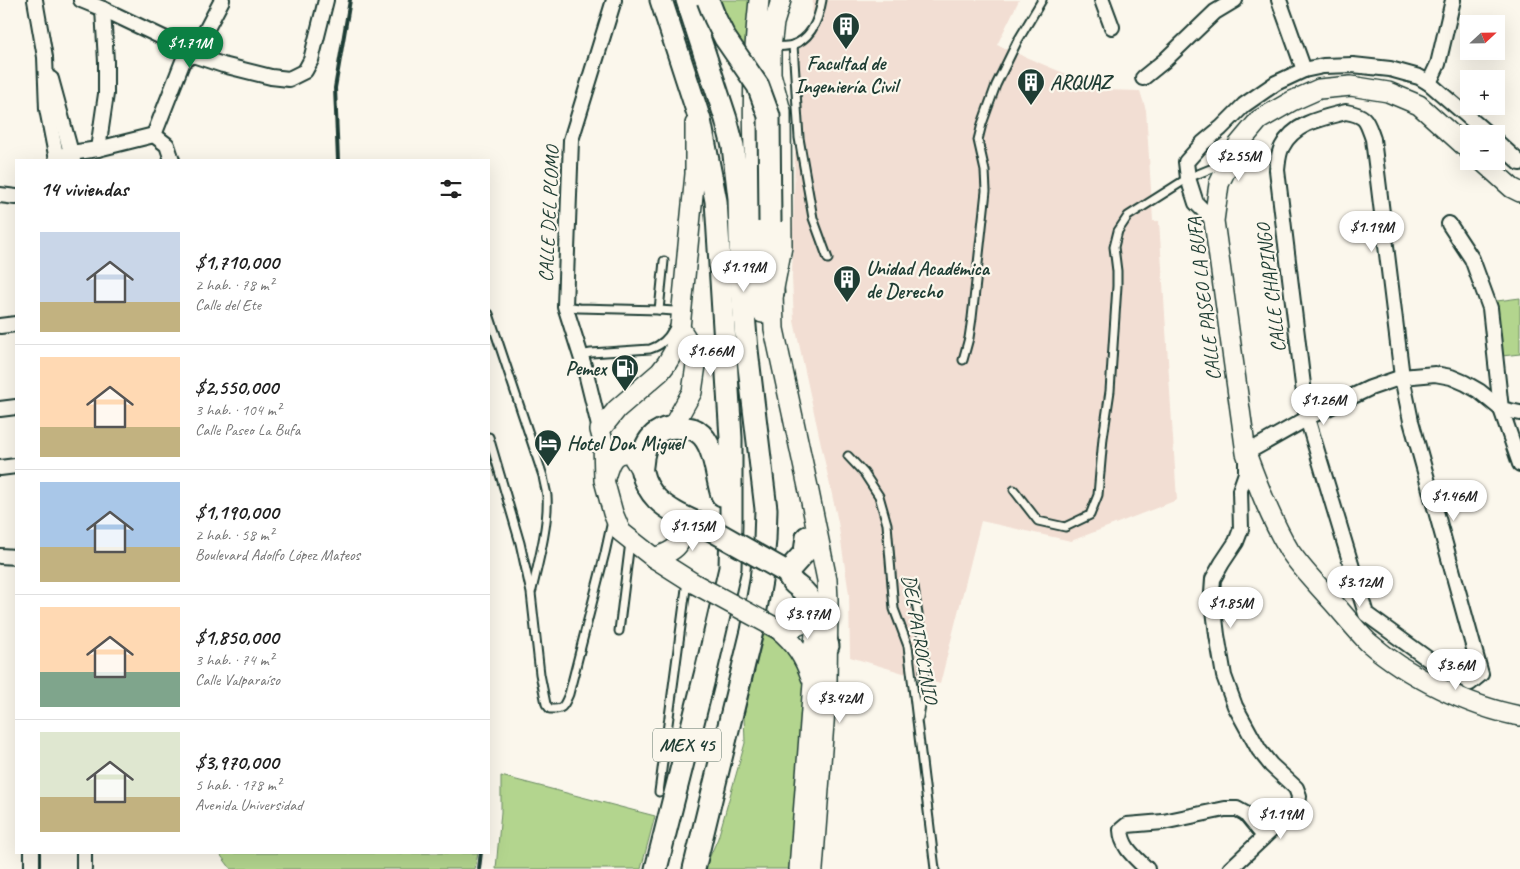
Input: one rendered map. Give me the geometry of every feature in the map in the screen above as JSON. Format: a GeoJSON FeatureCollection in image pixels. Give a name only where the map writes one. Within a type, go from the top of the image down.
{"type":"FeatureCollection","features":[{"type":"Feature","properties":{"kind":"main road","name":"MEX 45"},"geometry":{"type":"LineString","coordinates":[[656,869],[730,568],[731,524],[730,438],[716,201],[700,120],[661,0]]}},
{"type":"Feature","properties":{"kind":"main road","name":"MEX 45"},"geometry":{"type":"LineString","coordinates":[[687,0],[733,146],[739,198],[741,278],[747,350],[766,509],[761,581],[752,631],[694,869]]}},
{"type":"Feature","properties":{"kind":"main road"},"geometry":{"type":"LineString","coordinates":[[708,0],[724,38],[758,86],[770,116],[770,248],[773,293]]}},
{"type":"Feature","properties":{"kind":"main road"},"geometry":{"type":"LineString","coordinates":[[731,524],[707,442],[698,432],[690,428],[673,426],[654,434],[644,450],[641,470],[648,487],[656,498],[670,510],[710,529],[784,570],[790,581],[823,606],[828,646]]}},
{"type":"Feature","properties":{"kind":"main road"},"geometry":{"type":"LineString","coordinates":[[784,570],[799,560],[805,552],[807,536]]}},
{"type":"Feature","properties":{"kind":"street"},"geometry":{"type":"LineString","coordinates":[[35,0],[45,57],[72,157]]}},
{"type":"Feature","properties":{"kind":"street"},"geometry":{"type":"LineString","coordinates":[[81,0],[166,39],[193,55],[270,77],[289,79],[305,71],[311,60],[326,0]]}},
{"type":"Feature","properties":{"kind":"street"},"geometry":{"type":"LineString","coordinates":[[154,135],[183,61],[193,55],[222,0]]}},
{"type":"Feature","properties":{"kind":"street","name":"CALLE DEL PLOMO"},"geometry":{"type":"LineString","coordinates":[[600,430],[581,356],[565,306],[572,140],[614,0]]}},
{"type":"Feature","properties":{"kind":"street"},"geometry":{"type":"LineString","coordinates":[[781,0],[774,23],[771,74],[781,111],[782,247],[773,293],[774,329],[808,487],[823,606],[814,644],[813,683],[799,869]]}},
{"type":"Feature","properties":{"kind":"street"},"geometry":{"type":"LineString","coordinates":[[1102,0],[1112,27]]}},
{"type":"Feature","properties":{"kind":"street"},"geometry":{"type":"LineString","coordinates":[[1143,78],[1164,61],[1215,12],[1235,0]]}},
{"type":"Feature","properties":{"kind":"street"},"geometry":{"type":"LineString","coordinates":[[1279,0],[1304,70]]}},
{"type":"Feature","properties":{"kind":"street"},"geometry":{"type":"LineString","coordinates":[[1429,83],[1438,64],[1453,0]]}},
{"type":"Feature","properties":{"kind":"street"},"geometry":{"type":"LineString","coordinates":[[758,5],[774,23]]}},
{"type":"Feature","properties":{"kind":"street"},"geometry":{"type":"LineString","coordinates":[[758,5],[753,119],[762,322],[807,536],[820,580]]}},
{"type":"Feature","properties":{"kind":"street"},"geometry":{"type":"LineString","coordinates":[[98,149],[106,94],[103,9]]}},
{"type":"Feature","properties":{"kind":"street"},"geometry":{"type":"LineString","coordinates":[[45,57],[47,109],[57,159],[72,157],[154,135]]}},
{"type":"Feature","properties":{"kind":"street"},"geometry":{"type":"LineString","coordinates":[[1214,221],[1196,203],[1188,178],[1186,162],[1203,143],[1244,105],[1276,83],[1304,70],[1323,66],[1353,65],[1390,69],[1419,77],[1429,83],[1478,125]]}},
{"type":"Feature","properties":{"kind":"street","name":"CALLE PASEO LA BUFA"},"geometry":{"type":"LineString","coordinates":[[1460,142],[1419,106],[1388,92],[1351,86],[1319,89],[1292,101],[1259,120],[1238,145],[1219,184],[1214,221],[1246,453],[1257,485],[1274,523],[1289,549],[1301,567],[1368,641],[1412,673],[1436,687],[1484,706],[1520,716]]}},
{"type":"Feature","properties":{"kind":"street"},"geometry":{"type":"LineString","coordinates":[[695,105],[694,174],[674,351],[660,372],[617,409],[600,430],[603,441],[604,480],[613,513],[621,532],[654,558],[691,581],[778,629],[797,648],[805,660],[813,683]]}},
{"type":"Feature","properties":{"kind":"street","name":"CALLE CHAPINGO"},"geometry":{"type":"LineString","coordinates":[[1346,112],[1360,115],[1367,122],[1373,139],[1402,377],[1411,421],[1481,674],[1470,683],[1428,659],[1366,614],[1307,418],[1277,170],[1281,148],[1291,134],[1310,121],[1346,112]]}},
{"type":"Feature","properties":{"kind":"street"},"geometry":{"type":"LineString","coordinates":[[154,135],[167,145],[172,159]]}},
{"type":"Feature","properties":{"kind":"street"},"geometry":{"type":"LineString","coordinates":[[1505,149],[1520,163]]}},
{"type":"Feature","properties":{"kind":"street"},"geometry":{"type":"LineString","coordinates":[[1492,170],[1512,188],[1520,192]]}},
{"type":"Feature","properties":{"kind":"street"},"geometry":{"type":"LineString","coordinates":[[0,195],[15,197]]}},
{"type":"Feature","properties":{"kind":"street"},"geometry":{"type":"LineString","coordinates":[[1449,224],[1472,259],[1490,308],[1501,409],[1520,464]]}},
{"type":"Feature","properties":{"kind":"street"},"geometry":{"type":"LineString","coordinates":[[673,426],[692,392],[696,365],[693,349],[677,320]]}},
{"type":"Feature","properties":{"kind":"street"},"geometry":{"type":"LineString","coordinates":[[0,326],[15,324]]}},
{"type":"Feature","properties":{"kind":"street"},"geometry":{"type":"LineString","coordinates":[[1230,869],[1298,806],[1300,796],[1296,788],[1271,765],[1259,750],[1235,706],[1224,676],[1218,643],[1212,592],[1213,579],[1242,530],[1240,490],[1246,473],[1246,453],[1307,418],[1370,388],[1402,377],[1435,374],[1451,377],[1479,391],[1501,409],[1520,413]]}},
{"type":"Feature","properties":{"kind":"street"},"geometry":{"type":"LineString","coordinates":[[0,409],[15,407]]}},
{"type":"Feature","properties":{"kind":"street"},"geometry":{"type":"LineString","coordinates":[[604,480],[610,461],[625,452],[631,454],[641,470]]}},
{"type":"Feature","properties":{"kind":"street"},"geometry":{"type":"LineString","coordinates":[[0,468],[15,466]]}},
{"type":"Feature","properties":{"kind":"street"},"geometry":{"type":"LineString","coordinates":[[654,558],[673,551],[680,541],[681,530],[678,514]]}},
{"type":"Feature","properties":{"kind":"street"},"geometry":{"type":"LineString","coordinates":[[0,556],[15,557]]}},
{"type":"Feature","properties":{"kind":"street"},"geometry":{"type":"LineString","coordinates":[[778,629],[793,628],[804,623],[823,606]]}},
{"type":"Feature","properties":{"kind":"street"},"geometry":{"type":"LineString","coordinates":[[813,869],[828,646]]}},
{"type":"Feature","properties":{"kind":"street"},"geometry":{"type":"LineString","coordinates":[[1147,869],[1126,848],[1121,837],[1121,830],[1127,825],[1163,822],[1225,809],[1237,809],[1246,814],[1264,836]]}},
{"type":"Feature","properties":{"kind":"street"},"geometry":{"type":"LineString","coordinates":[[32,854],[32,869]]}},
{"type":"Feature","properties":{"kind":"street"},"geometry":{"type":"LineString","coordinates":[[84,854],[84,869]]}},
{"type":"Feature","properties":{"kind":"lane"},"geometry":{"type":"LineString","coordinates":[[772,47],[793,45],[807,35],[815,26],[822,0]]}},
{"type":"Feature","properties":{"kind":"lane"},"geometry":{"type":"LineString","coordinates":[[963,360],[972,318],[986,191],[985,171],[978,140],[996,85],[1017,42],[1042,0]]}},
{"type":"Feature","properties":{"kind":"lane"},"geometry":{"type":"LineString","coordinates":[[793,45],[799,138],[813,218],[828,259]]}},
{"type":"Feature","properties":{"kind":"lane"},"geometry":{"type":"LineString","coordinates":[[1014,490],[1038,521],[1066,527],[1090,515],[1098,495],[1103,438],[1110,390],[1117,286],[1114,247],[1118,232],[1128,216],[1188,178],[1230,161]]}},
{"type":"Feature","properties":{"kind":"lane"},"geometry":{"type":"LineString","coordinates":[[659,310],[664,261]]}},
{"type":"Feature","properties":{"kind":"lane"},"geometry":{"type":"LineString","coordinates":[[565,306],[659,310],[677,320],[671,333],[659,346],[650,349],[591,353],[581,356]]}},
{"type":"Feature","properties":{"kind":"lane"},"geometry":{"type":"LineString","coordinates":[[490,317],[543,476],[547,496],[545,521],[531,593]]}},
{"type":"Feature","properties":{"kind":"lane"},"geometry":{"type":"LineString","coordinates":[[490,440],[520,542],[531,593],[540,674],[546,704],[550,709],[558,710],[564,706],[569,694],[605,553],[613,513]]}},
{"type":"Feature","properties":{"kind":"lane","name":"DEL PATROCINIO"},"geometry":{"type":"LineString","coordinates":[[848,456],[864,473],[879,496],[887,524],[894,609],[908,646],[935,869]]}},
{"type":"Feature","properties":{"kind":"lane"},"geometry":{"type":"LineString","coordinates":[[619,631],[630,539]]}},
{"type":"Feature","properties":{"kind":"lane"},"geometry":{"type":"LineString","coordinates":[[659,792],[691,581]]}},
{"type":"Feature","properties":{"kind":"lane"},"geometry":{"type":"LineString","coordinates":[[914,586],[923,645],[924,671],[924,697],[917,722]]}},
{"type":"Feature","properties":{"kind":"shaded area"},"geometry":{"type":"Polygon","coordinates":[[[813,0],[1019,0],[997,45],[1104,90],[1140,91],[1146,110],[1153,221],[1159,221],[1177,500],[1071,541],[981,521],[940,684],[850,657],[849,594],[838,522],[794,321],[792,278],[795,151],[788,51],[810,40],[813,0]]]}},
{"type":"Feature","properties":{"kind":"green space"},"geometry":{"type":"Polygon","coordinates":[[[718,0],[764,0],[754,70],[742,54],[718,0]]]}},
{"type":"Feature","properties":{"kind":"green space"},"geometry":{"type":"Polygon","coordinates":[[[1520,298],[1520,354],[1502,356],[1497,301],[1520,298]]]}},
{"type":"Feature","properties":{"kind":"green space"},"geometry":{"type":"Polygon","coordinates":[[[764,634],[785,645],[806,680],[792,869],[706,869],[718,838],[745,743],[744,715],[764,634]]]}},
{"type":"Feature","properties":{"kind":"green space"},"geometry":{"type":"Polygon","coordinates":[[[501,776],[655,816],[641,869],[496,869],[501,812],[501,776]]]}},
{"type":"Feature","properties":{"kind":"green space"},"geometry":{"type":"Polygon","coordinates":[[[220,854],[478,854],[475,869],[231,869],[220,854]]]}},
{"type":"Feature","properties":{"kind":"railway"},"geometry":{"type":"LineString","coordinates":[[338,159],[335,88],[350,0]]}},
{"type":"Feature","properties":{"kind":"railway"},"geometry":{"type":"LineString","coordinates":[[479,869],[481,854]]}},
{"type":"Feature","properties":{"kind":"place","name":"Facultad de Ingeniería Civil"},"geometry":{"type":"Point","coordinates":[846,50]}},
{"type":"Feature","properties":{"kind":"place","name":"ARQUAZ"},"geometry":{"type":"Point","coordinates":[1031,106]}},
{"type":"Feature","properties":{"kind":"place","name":"Unidad Académica de Derecho"},"geometry":{"type":"Point","coordinates":[847,303]}},
{"type":"Feature","properties":{"kind":"place","name":"Pemex"},"geometry":{"type":"Point","coordinates":[625,392]}},
{"type":"Feature","properties":{"kind":"place","name":"Hotel Don Miguel"},"geometry":{"type":"Point","coordinates":[548,467]}}]}
